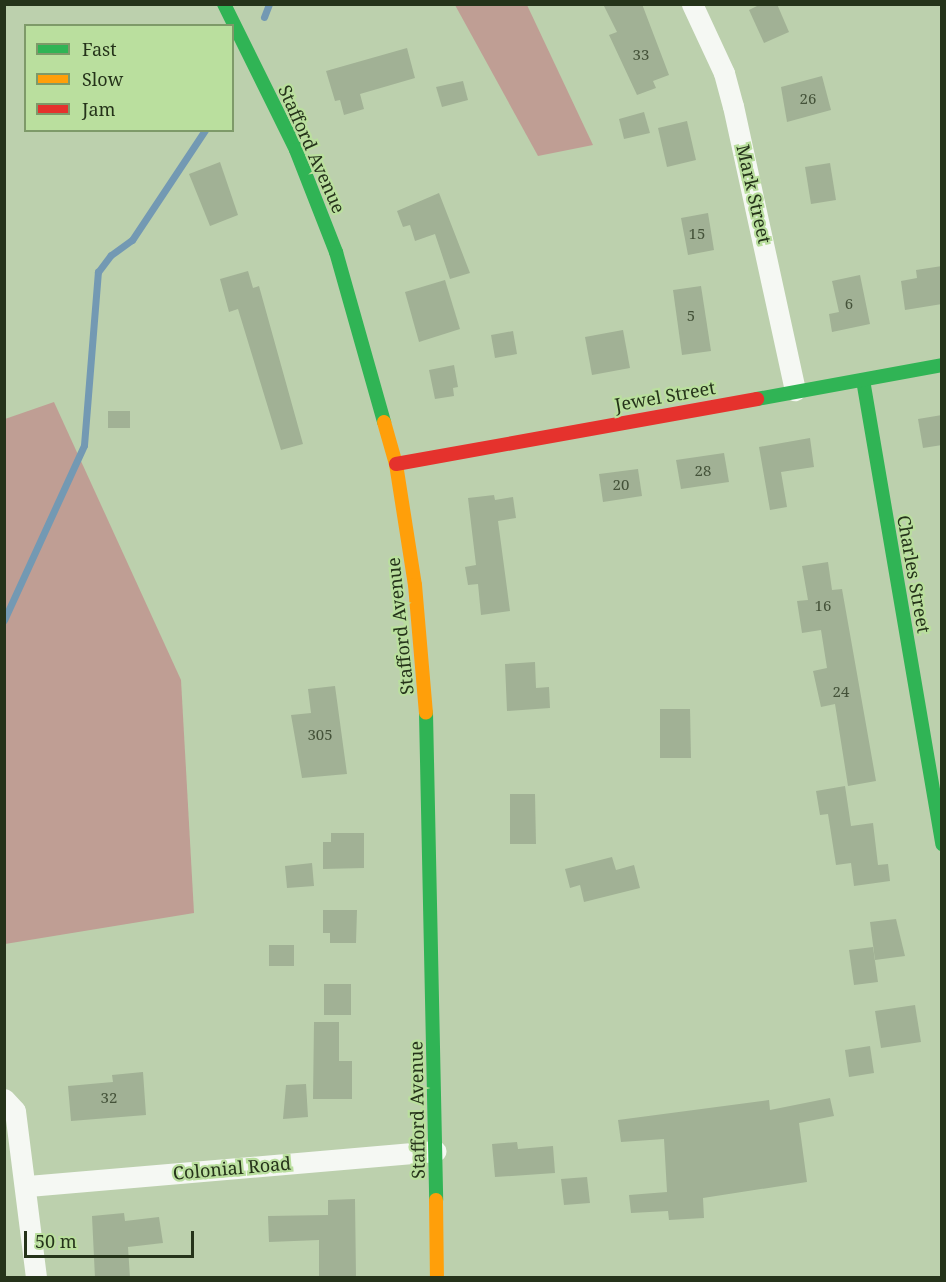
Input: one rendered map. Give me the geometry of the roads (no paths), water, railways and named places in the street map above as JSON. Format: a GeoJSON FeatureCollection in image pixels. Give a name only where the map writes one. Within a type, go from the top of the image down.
{"type":"FeatureCollection","features":[{"type":"Feature","properties":{"kind":"main road","name":"Stafford Avenue"},"geometry":{"type":"LineString","coordinates":[[224,4],[234,24]]}},
{"type":"Feature","properties":{"kind":"main road","name":"Stafford Avenue"},"geometry":{"type":"LineString","coordinates":[[234,24],[296,150],[336,252],[396,464],[415,585],[429,750],[437,1278]]}},
{"type":"Feature","properties":{"kind":"main road","name":"Jewel Street"},"geometry":{"type":"LineString","coordinates":[[396,464],[942,365]]}},
{"type":"Feature","properties":{"kind":"main road","name":"Charles Street"},"geometry":{"type":"LineString","coordinates":[[863,380],[942,844]]}},
{"type":"Feature","properties":{"kind":"street","name":"Mark Street"},"geometry":{"type":"LineString","coordinates":[[692,4],[724,73],[733,106],[795,390]]}},
{"type":"Feature","properties":{"kind":"street"},"geometry":{"type":"LineString","coordinates":[[4,1099],[15,1111],[28,1186],[36,1278]]}},
{"type":"Feature","properties":{"kind":"street","name":"Colonial Road"},"geometry":{"type":"LineString","coordinates":[[28,1186],[436,1150]]}},
{"type":"Feature","properties":{"kind":"waterway"},"geometry":{"type":"LineString","coordinates":[[264,17],[269,4]]}},
{"type":"Feature","properties":{"kind":"waterway"},"geometry":{"type":"LineString","coordinates":[[4,620],[84,445],[98,272],[111,255],[132,240],[204,132]]}}]}
